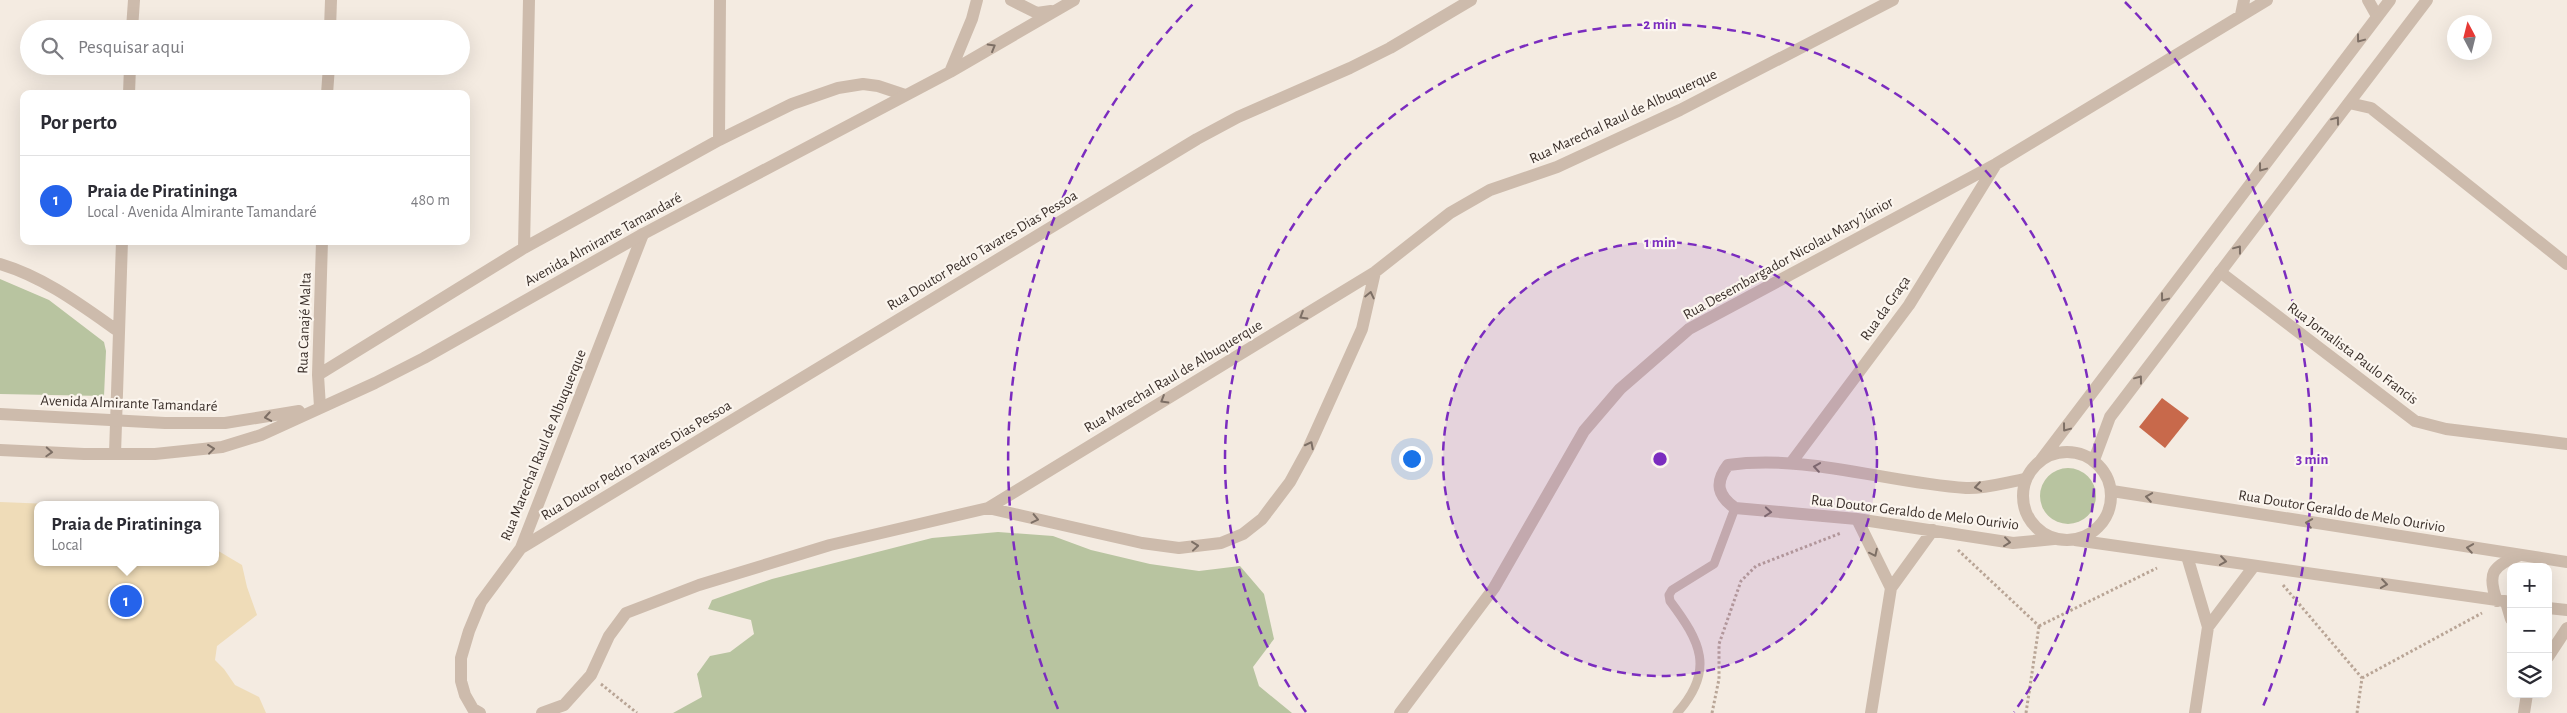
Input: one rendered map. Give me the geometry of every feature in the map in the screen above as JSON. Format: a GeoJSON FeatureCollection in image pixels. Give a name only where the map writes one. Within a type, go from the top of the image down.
{"type":"FeatureCollection","features":[{"type":"Feature","properties":{"kind":"street"},"geometry":{"type":"LineString","coordinates":[[133,20],[134,0]]}},
{"type":"Feature","properties":{"kind":"street"},"geometry":{"type":"LineString","coordinates":[[330,20],[331,0]]}},
{"type":"Feature","properties":{"kind":"street"},"geometry":{"type":"LineString","coordinates":[[524,248],[529,0]]}},
{"type":"Feature","properties":{"kind":"street"},"geometry":{"type":"LineString","coordinates":[[719,140],[720,0]]}},
{"type":"Feature","properties":{"kind":"street"},"geometry":{"type":"LineString","coordinates":[[950,72],[972,19],[977,0]]}},
{"type":"Feature","properties":{"kind":"street"},"geometry":{"type":"LineString","coordinates":[[1011,0],[1037,13],[1056,10]]}},
{"type":"Feature","properties":{"kind":"street","name":"Avenida Almirante Tamandaré"},"geometry":{"type":"LineString","coordinates":[[0,450],[115,454],[163,453],[222,448],[261,435],[318,407],[375,383],[424,358],[643,234],[950,72],[1074,0]]}},
{"type":"Feature","properties":{"kind":"street","name":"Rua Doutor Pedro Tavares Dias Pessoa"},"geometry":{"type":"LineString","coordinates":[[521,548],[1197,139],[1238,117],[1350,68],[1390,48],[1471,0]]}},
{"type":"Feature","properties":{"kind":"street","name":"Rua Marechal Raul de Albuquerque"},"geometry":{"type":"LineString","coordinates":[[542,713],[564,705],[590,675],[609,636],[626,613],[699,585],[830,545],[988,508],[1375,272],[1450,213],[1490,190],[1557,167],[1680,110],[1893,0]]}},
{"type":"Feature","properties":{"kind":"street"},"geometry":{"type":"LineString","coordinates":[[2242,15],[2244,0]]}},
{"type":"Feature","properties":{"kind":"street","name":"Rua Desembargador Nicolau Mary Júnior"},"geometry":{"type":"LineString","coordinates":[[1400,713],[1494,588],[1584,431],[1620,388],[1689,329],[1996,164],[2267,0]]}},
{"type":"Feature","properties":{"kind":"street"},"geometry":{"type":"LineString","coordinates":[[2368,0],[2377,16]]}},
{"type":"Feature","properties":{"kind":"street"},"geometry":{"type":"LineString","coordinates":[[2390,0],[2041,460],[2032,469],[2026,479],[2023,492],[2028,518],[2036,528],[2054,539],[2075,540],[2504,602]]}},
{"type":"Feature","properties":{"kind":"street"},"geometry":{"type":"LineString","coordinates":[[2094,460],[2110,417],[2427,0]]}},
{"type":"Feature","properties":{"kind":"street"},"geometry":{"type":"LineString","coordinates":[[129,90],[130,75]]}},
{"type":"Feature","properties":{"kind":"street"},"geometry":{"type":"LineString","coordinates":[[328,75],[328,90]]}},
{"type":"Feature","properties":{"kind":"street","name":"Avenida Almirante Tamandaré"},"geometry":{"type":"LineString","coordinates":[[318,375],[524,248],[719,140],[792,104],[838,88],[863,84],[878,86],[905,95]]}},
{"type":"Feature","properties":{"kind":"street"},"geometry":{"type":"LineString","coordinates":[[2362,85],[2371,108]]}},
{"type":"Feature","properties":{"kind":"street"},"geometry":{"type":"LineString","coordinates":[[2349,103],[2371,108],[2567,264]]}},
{"type":"Feature","properties":{"kind":"street","name":"Rua da Graça"},"geometry":{"type":"LineString","coordinates":[[1791,463],[1909,305],[1996,164]]}},
{"type":"Feature","properties":{"kind":"street","name":"Rua Marechal Raul de Albuquerque"},"geometry":{"type":"LineString","coordinates":[[480,713],[473,709],[465,695],[461,681],[461,658],[481,602],[521,548],[643,234]]}},
{"type":"Feature","properties":{"kind":"street"},"geometry":{"type":"LineString","coordinates":[[115,454],[122,245]]}},
{"type":"Feature","properties":{"kind":"street","name":"Rua Canajé Malta"},"geometry":{"type":"LineString","coordinates":[[318,407],[322,245]]}},
{"type":"Feature","properties":{"kind":"street"},"geometry":{"type":"LineString","coordinates":[[0,264],[26,271],[118,331]]}},
{"type":"Feature","properties":{"kind":"street","name":"Rua Marechal Raul de Albuquerque"},"geometry":{"type":"LineString","coordinates":[[988,508],[1142,543],[1179,548],[1221,543],[1242,534],[1262,519],[1290,482],[1308,449],[1362,329],[1375,272]]}},
{"type":"Feature","properties":{"kind":"street","name":"Rua Jornalista Paulo Francis"},"geometry":{"type":"LineString","coordinates":[[2220,272],[2416,421],[2446,429],[2567,444]]}},
{"type":"Feature","properties":{"kind":"street","name":"Avenida Almirante Tamandaré"},"geometry":{"type":"LineString","coordinates":[[0,414],[225,423],[318,407]]}},
{"type":"Feature","properties":{"kind":"street"},"geometry":{"type":"LineString","coordinates":[[2041,460],[2054,454],[2068,452],[2082,454],[2094,460],[2106,474],[2112,491],[2107,517],[2099,528],[2088,536],[2075,540]]}},
{"type":"Feature","properties":{"kind":"street","name":"Rua Doutor Geraldo de Melo Ourivio"},"geometry":{"type":"LineString","coordinates":[[2026,479],[1968,488],[1791,463],[1746,462],[1728,465],[1722,474],[1719,487],[1723,500],[1736,508],[1936,530],[2013,543],[2054,539]]}},
{"type":"Feature","properties":{"kind":"street","name":"Rua Doutor Geraldo de Melo Ourivio"},"geometry":{"type":"LineString","coordinates":[[2112,491],[2518,556],[2567,562]]}},
{"type":"Feature","properties":{"kind":"street"},"geometry":{"type":"LineString","coordinates":[[1859,522],[1891,588]]}},
{"type":"Feature","properties":{"kind":"street"},"geometry":{"type":"LineString","coordinates":[[1871,713],[1891,588],[1936,530]]}},
{"type":"Feature","properties":{"kind":"street"},"geometry":{"type":"LineString","coordinates":[[2184,556],[2208,627],[2196,713]]}},
{"type":"Feature","properties":{"kind":"street"},"geometry":{"type":"LineString","coordinates":[[2504,602],[2492,588],[2494,572],[2499,564],[2518,556]]}},
{"type":"Feature","properties":{"kind":"street"},"geometry":{"type":"LineString","coordinates":[[2208,627],[2254,566]]}},
{"type":"Feature","properties":{"kind":"street"},"geometry":{"type":"LineString","coordinates":[[2552,608],[2567,610]]}},
{"type":"Feature","properties":{"kind":"street"},"geometry":{"type":"LineString","coordinates":[[2551,653],[2567,628]]}},
{"type":"Feature","properties":{"kind":"street"},"geometry":{"type":"LineString","coordinates":[[2524,713],[2526,698]]}},
{"type":"Feature","properties":{"kind":"lane"},"geometry":{"type":"LineString","coordinates":[[1677,713],[1688,701],[1699,678],[1700,659],[1697,642],[1692,631],[1670,601],[1669,595],[1672,590],[1714,564],[1736,508]]}},
{"type":"Feature","properties":{"kind":"path"},"geometry":{"type":"LineString","coordinates":[[1712,713],[1719,678],[1719,644],[1741,582],[1756,566],[1859,522]]}},
{"type":"Feature","properties":{"kind":"path"},"geometry":{"type":"LineString","coordinates":[[1936,530],[2039,626]]}},
{"type":"Feature","properties":{"kind":"path"},"geometry":{"type":"LineString","coordinates":[[2039,626],[2184,556]]}},
{"type":"Feature","properties":{"kind":"path"},"geometry":{"type":"LineString","coordinates":[[2268,568],[2362,678],[2357,713]]}},
{"type":"Feature","properties":{"kind":"path"},"geometry":{"type":"LineString","coordinates":[[2362,678],[2504,602]]}},
{"type":"Feature","properties":{"kind":"path"},"geometry":{"type":"LineString","coordinates":[[2026,713],[2039,626]]}},
{"type":"Feature","properties":{"kind":"path"},"geometry":{"type":"LineString","coordinates":[[590,675],[637,713]]}},
{"type":"Feature","properties":{"kind":"green space"},"geometry":{"type":"Polygon","coordinates":[[[0,279],[49,300],[104,342],[106,351],[104,396],[0,394],[0,279]]]}},
{"type":"Feature","properties":{"kind":"green space"},"geometry":{"type":"Polygon","coordinates":[[[2062,468],[2074,468],[2084,472],[2092,480],[2096,496],[2092,512],[2084,520],[2074,524],[2062,524],[2052,520],[2044,512],[2040,502],[2040,490],[2044,480],[2052,472],[2062,468]]]}},
{"type":"Feature","properties":{"kind":"green space"},"geometry":{"type":"Polygon","coordinates":[[[998,532],[1053,536],[1091,550],[1150,564],[1199,571],[1240,566],[1264,594],[1274,639],[1253,667],[1259,686],[1292,713],[673,713],[702,697],[697,674],[710,656],[730,652],[754,634],[751,620],[708,609],[712,600],[772,579],[932,538],[998,532]]]}},
{"type":"Feature","properties":{"kind":"sand"},"geometry":{"type":"Polygon","coordinates":[[[0,502],[34,503],[34,566],[219,566],[219,551],[242,565],[247,587],[257,615],[217,646],[215,660],[235,685],[259,697],[266,713],[0,713],[0,502]]]}},
{"type":"Feature","properties":{"kind":"building"},"geometry":{"type":"Polygon","coordinates":[[[2162,398],[2189,418],[2165,448],[2139,427],[2162,398]]]}},
{"type":"Feature","properties":{"kind":"place","name":"Praia de Piratininga"},"geometry":{"type":"Point","coordinates":[126,601]}}]}
